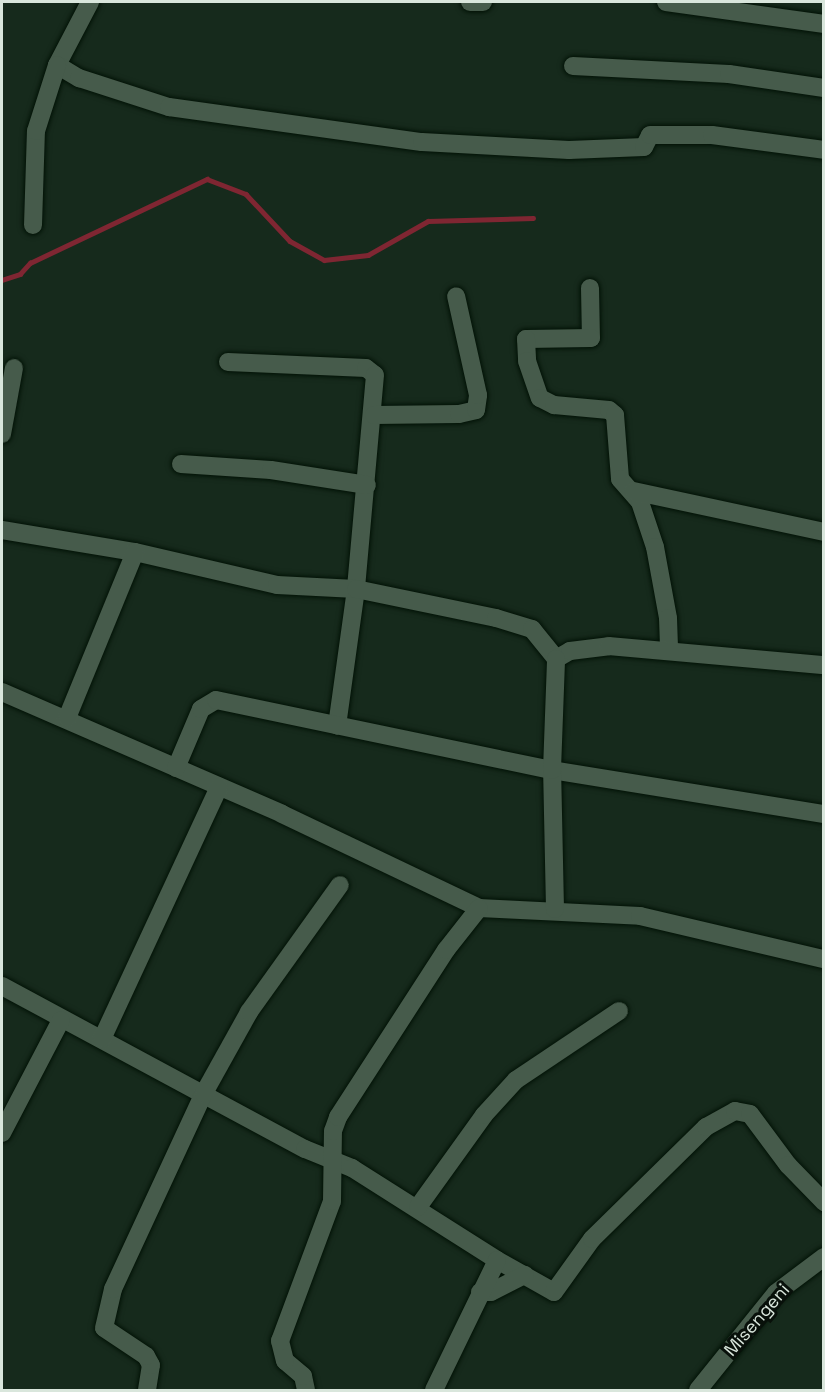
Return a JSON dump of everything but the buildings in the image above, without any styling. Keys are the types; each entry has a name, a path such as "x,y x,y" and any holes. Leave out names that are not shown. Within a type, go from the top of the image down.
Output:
{"street":[{"path":"33,225 36,131 57,65 90,2"},
{"path":"470,2 483,2"},
{"path":"666,2 824,24"},
{"path":"57,65 79,78 169,107 422,142 568,150 644,147 650,135 712,135 824,150"},
{"path":"573,66 729,74 824,88"},
{"path":"590,288 591,338 526,339 527,361 540,398 554,405 614,412 618,421 620,479 633,490 824,532"},
{"path":"374,415 459,414 476,410 478,395 456,296"},
{"path":"228,362 366,368 375,375 374,415 356,589 337,726"},
{"path":"2,434 14,368"},
{"path":"181,464 271,470 367,485"},
{"path":"633,490 655,547 668,618 669,651"},
{"path":"2,530 135,552 277,585 356,589 521,624 543,640 556,659 552,770 555,909"},
{"path":"67,718 135,552"},
{"path":"556,659 586,648 669,651 824,665"},
{"path":"2,692 67,718 479,908 555,909 640,916 824,959"},
{"path":"176,768 201,709 216,700 552,770 824,814"},
{"path":"102,1039 219,787"},
{"path":"147,1390 151,1365 146,1356 104,1328 105,1313 204,1094 249,1012 340,885"},
{"path":"306,1390 303,1376 285,1361 280,1341 332,1201 336,1175 332,1160 333,1131 345,1104 446,950 479,908"},
{"path":"2,986 62,1020 418,1207 497,1260 554,1292 592,1239 706,1127 735,1111 750,1114 788,1165 824,1202"},
{"path":"418,1207 484,1115 516,1080 619,1011"},
{"path":"2,1133 62,1020"},
{"name":"Misengeni","path":"698,1390 776,1293 824,1257"},
{"path":"434,1390 497,1260"},
{"path":"480,1292 491,1292 525,1275"}],"waterway":[{"path":"2,280 20,274 30,263 207,179 246,194 290,241 324,260 368,255 428,221 533,218"}]}
